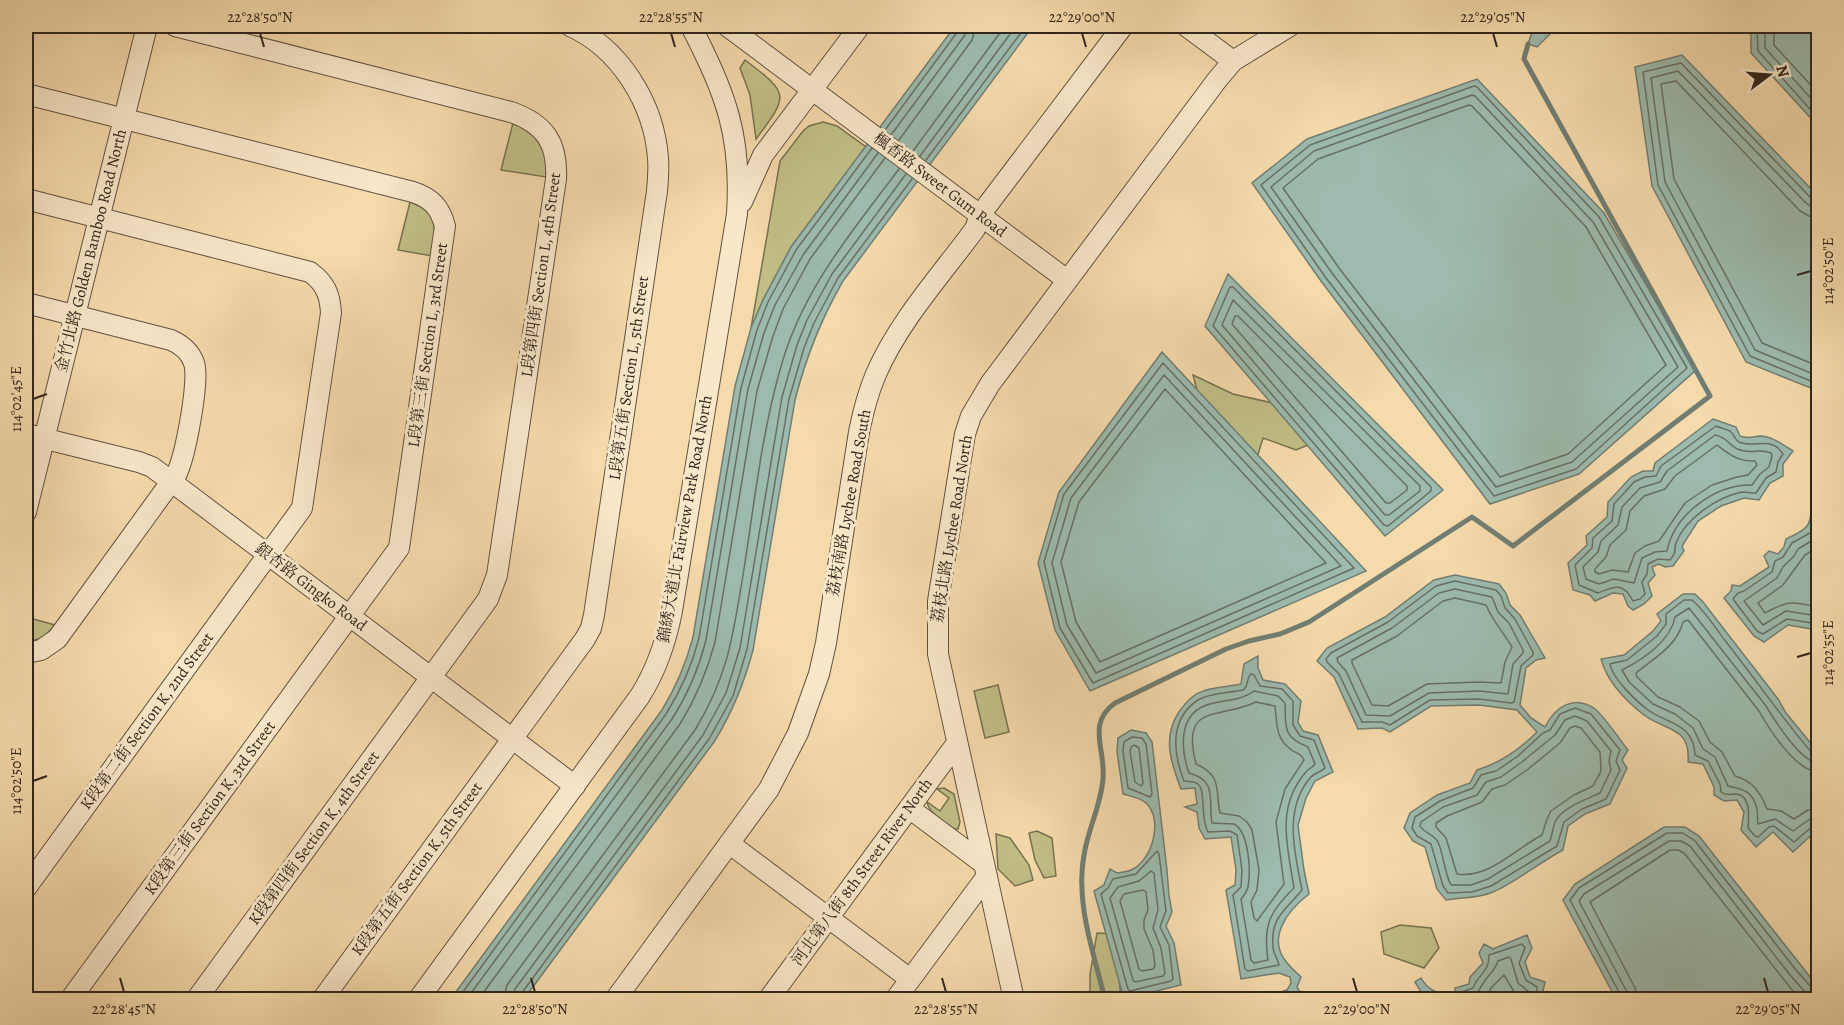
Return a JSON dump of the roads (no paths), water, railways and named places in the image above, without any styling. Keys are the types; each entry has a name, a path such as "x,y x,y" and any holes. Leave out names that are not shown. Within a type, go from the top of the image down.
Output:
{"street":[{"name":"金竹北路 Golden Bamboo Road North","path":"26,512 35,437 75,316 147,26"},
{"name":"L段第四街 Section L, 4th Street","path":"175,26 511,112 528,118 542,129 552,144 557,161 556,179 497,575 488,599 431,677"},
{"name":"L段第五街 Section L, 5th Street","path":"512,738 585,639 592,621 657,191 658,159 655,138 642,97 625,70 603,47 570,26"},
{"path":"691,26 715,74 731,119 738,166 736,214"},
{"name":"楓香路 Sweet Gum Road","path":"727,26 1067,280"},
{"path":"736,214 763,155 860,26"},
{"name":"荔枝南路 Lychee Road South","path":"615,999 752,815 785,762 810,704 826,643 865,404 894,339 975,229 980,215 1123,26"},
{"path":"1186,26 1233,61"},
{"name":"荔枝北路 Lychee Road North","path":"1014,999 938,654 936,618 961,452 972,416 980,400 1067,280 1233,61 1290,26"},
{"name":"L段第三街 Section L, 3rd Street","path":"26,94 413,192 435,203 442,214 445,238 399,548 349,616"},
{"name":"K段第二街 Section K, 2nd Street","path":"26,199 298,268 314,275 327,289 331,313 302,508 26,888"},
{"name":"錦綉大道北 Fairview Park Road North","path":"418,999 640,696 664,648 674,600 736,214"},
{"path":"26,303 171,340 190,354 196,370 186,447 180,467 171,482 57,639 41,650 26,653"},
{"name":"銀杏路 Gingko Road","path":"35,437 152,467 575,786"},
{"name":"K段第三街 Section K, 3rd Street","path":"70,999 349,616"},
{"name":"K段第四街 Section K, 4th Street","path":"196,999 431,677"},
{"name":"K段第五街 Section K, 5th Street","path":"322,999 512,738"},
{"name":"河北第八街 8th Street River North","path":"768,999 957,743"},
{"path":"895,999 985,870 909,808"},
{"path":"730,844 910,979"}],"water":[{"path":"955,26 1033,26 843,281 821,324 809,353 795,400 753,650 732,709 714,742 524,999 450,1000 662,710 672,693 693,637 735,386 751,328 791,247"},
{"path":"1541,26 1558,26 1537,47 1528,44 1532,32"},
{"path":"1751,26 1818,26 1818,126 1751,53"},
{"path":"1682,55 1818,196 1818,391 1746,362 1652,186 1635,67"},
{"path":"1477,79 1604,213 1696,370 1579,474 1490,504 1321,281 1252,183 1307,139"},
{"path":"1228,274 1443,490 1385,536 1205,326"},
{"path":"1162,352 1366,571 1090,691 1055,630 1038,563 1059,492"},
{"path":"1713,419 1736,427 1740,436 1769,438 1793,451 1783,464 1783,476 1770,483 1759,500 1744,498 1721,506 1698,521 1682,546 1684,551 1673,566 1665,567 1659,564 1652,567 1655,575 1648,583 1652,596 1633,610 1628,606 1623,594 1613,593 1595,601 1590,595 1573,590 1568,563 1587,545 1586,536 1607,517 1608,502 1631,477 1643,471 1653,471 1655,463"},
{"path":"1818,501 1818,630 1788,625 1764,642 1754,636 1724,598 1731,591 1732,585 1740,586 1769,567 1764,556 1769,551 1778,554 1784,547 1786,539 1806,527 1810,519 1811,505"},
{"path":"1455,575 1499,584 1545,658 1536,660 1526,668 1520,705 1531,718 1545,727 1554,714 1566,705 1580,703 1587,705 1603,717 1628,750 1622,760 1627,768 1610,804 1585,814 1568,826 1563,850 1493,892 1475,897 1446,900 1437,889 1425,847 1413,841 1404,828 1410,813 1437,795 1470,783 1477,770 1509,755 1537,732 1517,710 1479,705 1431,706 1390,732 1382,728 1358,729 1334,677 1317,661 1327,648 1385,617 1434,580"},
{"path":"1683,594 1695,594 1703,602 1818,752 1818,829 1793,852 1773,832 1756,847 1741,830 1744,812 1737,800 1724,801 1714,795 1714,787 1703,764 1688,762 1688,750 1681,736 1637,709 1618,690 1604,667 1601,659 1624,655 1653,631 1661,621 1657,614"},
{"path":"1258,656 1258,668 1263,680 1285,684 1301,701 1298,722 1303,731 1318,735 1333,772 1315,781 1306,798 1298,825 1309,894 1287,917 1279,935 1281,954 1301,977 1297,987 1304,999 1257,999 1287,990 1291,983 1290,977 1279,973 1241,979 1226,890 1235,885 1236,870 1231,837 1205,839 1199,828 1197,812 1185,807 1197,804 1195,788 1181,789 1171,760 1171,731 1174,721 1186,703 1205,690 1241,684 1244,664"},
{"path":"1131,730 1146,733 1152,742 1172,912 1166,926 1174,943 1181,985 1124,999 1094,891 1104,885 1110,869 1117,873 1129,871 1138,865 1145,858 1153,840 1155,829 1151,810 1141,800 1123,794 1117,751 1118,738"},
{"path":"1664,827 1685,827 1699,836 1818,987 1818,999 1616,999 1563,900 1575,884"},
{"path":"1527,935 1532,948 1525,962 1530,977 1545,982 1541,999 1420,999 1423,995 1415,982 1421,978 1435,991 1455,995 1455,988 1469,984 1470,977 1483,963 1479,953 1484,944 1493,949"}],"waterway":[{"path":"1105,1000 1087,928 1082,873 1086,845 1102,789 1103,768 1099,728 1106,711 1115,703 1226,649 1280,634 1309,622 1472,517 1513,546 1710,396 1524,59 1528,44"}]}
